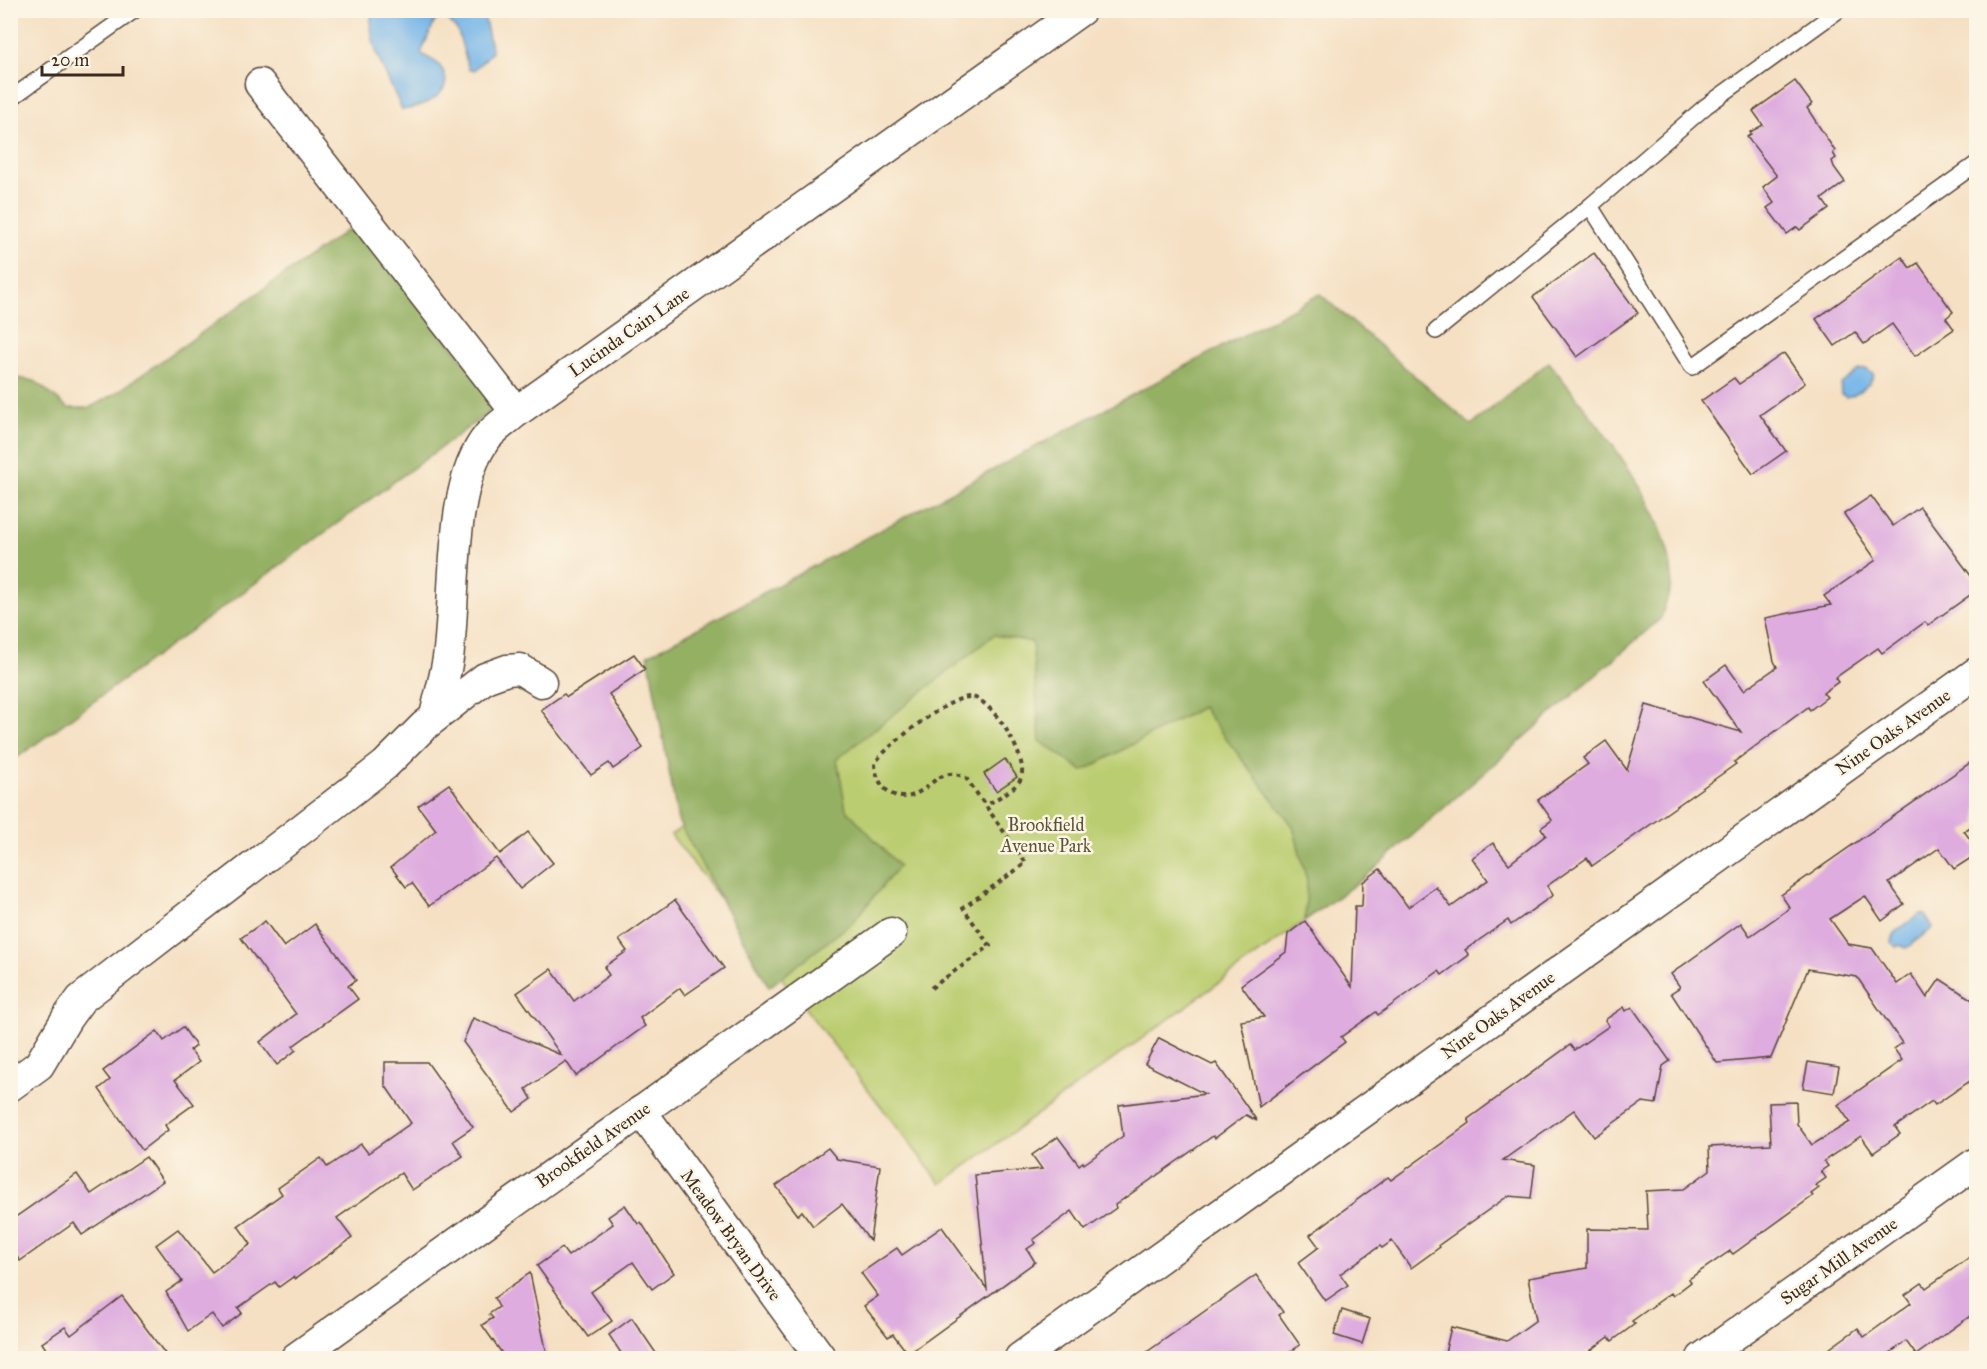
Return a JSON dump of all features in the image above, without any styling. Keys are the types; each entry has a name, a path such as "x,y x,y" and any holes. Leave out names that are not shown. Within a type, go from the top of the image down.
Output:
{"street":[{"name":"Lucinda Cain Lane","path":"435,716 448,659 457,536 465,487 473,462 488,436 516,412 1081,10"},
{"path":"260,84 516,412"},
{"path":"10,1086 39,1065 66,1018 81,999 385,765 435,716 485,678 507,670 520,669 541,682"},
{"name":"Nine Oaks Avenue","path":"1020,1359 1977,673"},
{"name":"Brookfield Avenue","path":"296,1359 891,933"},
{"name":"Meadow Bryan Drive","path":"641,1111 821,1359"},
{"name":"Sugar Mill Avenue","path":"1702,1359 1977,1163"}],"lane":[{"path":"10,99 135,10"},
{"path":"1436,331 1590,206 1706,106 1839,10"},
{"path":"1590,206 1692,367 1977,164"}],"path":[{"path":"930,988 990,946 963,908 1026,863 966,778 952,774 941,776 917,794 899,797 880,786 875,762 885,749 952,702 966,696 979,699 989,707 1017,746 1023,766 1017,784 986,806"}],"green space":[{"path":"356,224 499,405 11,762 11,377 35,381 68,408 89,408 113,395"},
{"path":"1320,294 1471,425 1549,362 1626,464 1657,521 1667,550 1672,578 1661,618 1365,877 1305,920 1307,881 1293,826 1202,707 1083,771 1040,741 1032,642 994,635 837,759 846,809 899,866 853,922 769,987 678,821 648,655"},
{"name":"Brookfield Avenue Park","path":"1095,527 1365,877 941,1184 671,835"}],"water":[{"path":"372,11 483,11 492,52 474,70 469,70 458,31 442,13 434,23 421,53 437,63 444,73 446,81 443,89 430,101 402,110 375,48 372,36"},
{"path":"1866,369 1874,375 1866,386 1850,396 1846,397 1841,394 1841,384 1859,370"},
{"path":"1920,914 1925,915 1933,928 1906,948 1900,945 1896,947 1892,942 1894,933"}],"building":[{"path":"1795,81 1812,104 1807,108 1835,151 1833,153 1836,158 1832,161 1845,182 1822,199 1829,209 1800,230 1797,227 1787,234 1767,208 1774,203 1763,187 1777,176 1747,137 1751,134 1750,132 1763,125 1753,111"},
{"path":"1594,253 1638,313 1577,357 1533,297"},
{"path":"1902,257 1910,268 1918,263 1953,312 1946,318 1954,329 1915,356 1892,324 1864,344 1855,332 1835,346 1816,319"},
{"path":"1784,353 1805,383 1760,415 1786,451 1753,474 1701,401 1734,378 1739,384"},
{"path":"1871,496 1893,526 1920,507 1977,584 1977,590 1928,625 1925,622 1882,653 1878,648 1835,678 1838,682 1823,693 1827,697 1810,710 1808,707 1734,762 1736,764 1592,866 1587,858 1547,886 1553,895 1511,925 1508,920 1465,950 1469,955 1442,975 1439,971 1378,1015 1376,1012 1341,1037 1345,1042 1259,1107 1241,1021 1264,1017 1241,985 1286,952 1288,934 1305,921 1352,987 1355,906 1362,906 1363,882 1380,869 1408,907 1436,887 1451,907 1488,880 1472,858 1493,843 1509,864 1546,835 1541,828 1552,820 1538,800 1588,764 1583,758 1606,741 1627,770 1646,705 1741,732 1704,681 1726,665 1744,690 1777,667 1765,618 1831,605 1824,596 1876,560 1844,514"},
{"path":"634,654 645,669 609,694 643,748 613,769 609,763 591,775 541,710 564,694 567,697"},
{"path":"1977,758 1977,823 1964,831 1977,849 1977,854 1954,869 1939,848 1889,883 1904,904 1882,921 1865,896 1830,919 1848,944 1872,948 1897,984 1911,974 1927,998 1940,979 1977,1003 1977,1076 1935,1105 1932,1101 1895,1127 1900,1134 1873,1153 1861,1136 1824,1161 1828,1166 1821,1171 1826,1178 1816,1185 1819,1188 1811,1194 1813,1196 1733,1254 1730,1251 1689,1279 1691,1282 1673,1296 1671,1293 1632,1321 1635,1324 1612,1341 1609,1337 1579,1359 1469,1359 1445,1353 1451,1327 1507,1341 1536,1320 1528,1278 1587,1268 1587,1229 1648,1230 1646,1191 1684,1189 1710,1170 1709,1147 1771,1144 1769,1103 1796,1102 1797,1124 1812,1145 1850,1122 1838,1105 1902,1060 1894,1049 1902,1043 1857,977 1808,969 1771,1058 1717,1063 1671,993 1680,987 1671,974 1741,923 1750,936 1790,908 1781,895"},
{"path":"1005,759 1017,777 996,791 984,774"},
{"path":"449,784 500,854 528,832 553,863 520,889 496,858 429,906 412,883 406,887 391,867 436,830 418,806"},
{"path":"675,900 724,968 685,995 680,988 640,1018 645,1026 576,1076 566,1061 526,1089 532,1099 514,1112 463,1042 473,1018 561,1055 517,993 551,969 574,1001 609,975 604,967 627,951 619,940"},
{"path":"265,921 284,947 315,924 356,980 348,986 358,999 293,1046 296,1050 277,1065 260,1042 296,1014 241,938"},
{"path":"1624,1007 1626,1011 1632,1007 1670,1061 1663,1066 1656,1104 1643,1102 1594,1137 1574,1110 1503,1160 1535,1165 1531,1198 1508,1196 1411,1268 1392,1241 1382,1248 1380,1246 1340,1274 1348,1285 1325,1301 1298,1263 1319,1247 1310,1235 1388,1177 1391,1180 1470,1123 1468,1119 1570,1045 1574,1050 1609,1026 1605,1020"},
{"path":"183,1027 196,1046 190,1050 199,1062 175,1080 194,1104 165,1125 168,1130 142,1150 99,1089 110,1080 103,1071 157,1031 164,1041"},
{"path":"1159,1038 1212,1065 1216,1063 1257,1121 1246,1115 1115,1205 1116,1208 1085,1230 1072,1211 1033,1240 1036,1243 1027,1249 1035,1262 908,1354 893,1334 888,1337 864,1306 878,1296 861,1273 897,1248 902,1255 942,1227 987,1289 975,1175 1042,1169 1032,1155 1058,1137 1079,1165 1083,1162 1084,1164 1123,1136 1119,1105 1205,1094 1145,1064"},
{"path":"385,1062 427,1062 473,1127 453,1141 463,1156 412,1190 401,1173 337,1218 352,1238 295,1279 293,1277 279,1287 275,1282 238,1308 242,1313 222,1328 212,1314 188,1331 166,1292 182,1281 156,1245 178,1229 212,1272 251,1244 238,1226 282,1194 278,1188 321,1158 327,1167 361,1144 368,1153 411,1123 385,1085"},
{"path":"1808,1062 1839,1067 1834,1093 1803,1088"},
{"path":"828,1148 837,1159 880,1166 870,1241 842,1204 813,1226 802,1211 798,1215 776,1186"},
{"path":"146,1157 163,1181 82,1235 74,1223 20,1261 10,1247 10,1221 77,1174 91,1194"},
{"path":"625,1205 638,1224 641,1222 674,1273 652,1289 633,1262 591,1292 612,1321 588,1337 537,1266 562,1248 568,1256 613,1224 608,1217"},
{"path":"1977,1252 1977,1311 1916,1355 1906,1341 1882,1359 1815,1359 1858,1328 1864,1337 1911,1303 1905,1295 1922,1283 1926,1288"},
{"path":"530,1273 548,1359 506,1359 482,1325 493,1318 489,1314 499,1307 494,1298"},
{"path":"1256,1275 1283,1312 1279,1315 1300,1345 1280,1359 1137,1359"},
{"path":"122,1296 169,1359 39,1359 48,1352 42,1343 65,1327 71,1335"},
{"path":"1342,1310 1370,1319 1362,1344 1334,1335"},
{"path":"632,1318 660,1359 625,1359 609,1335"}]}
